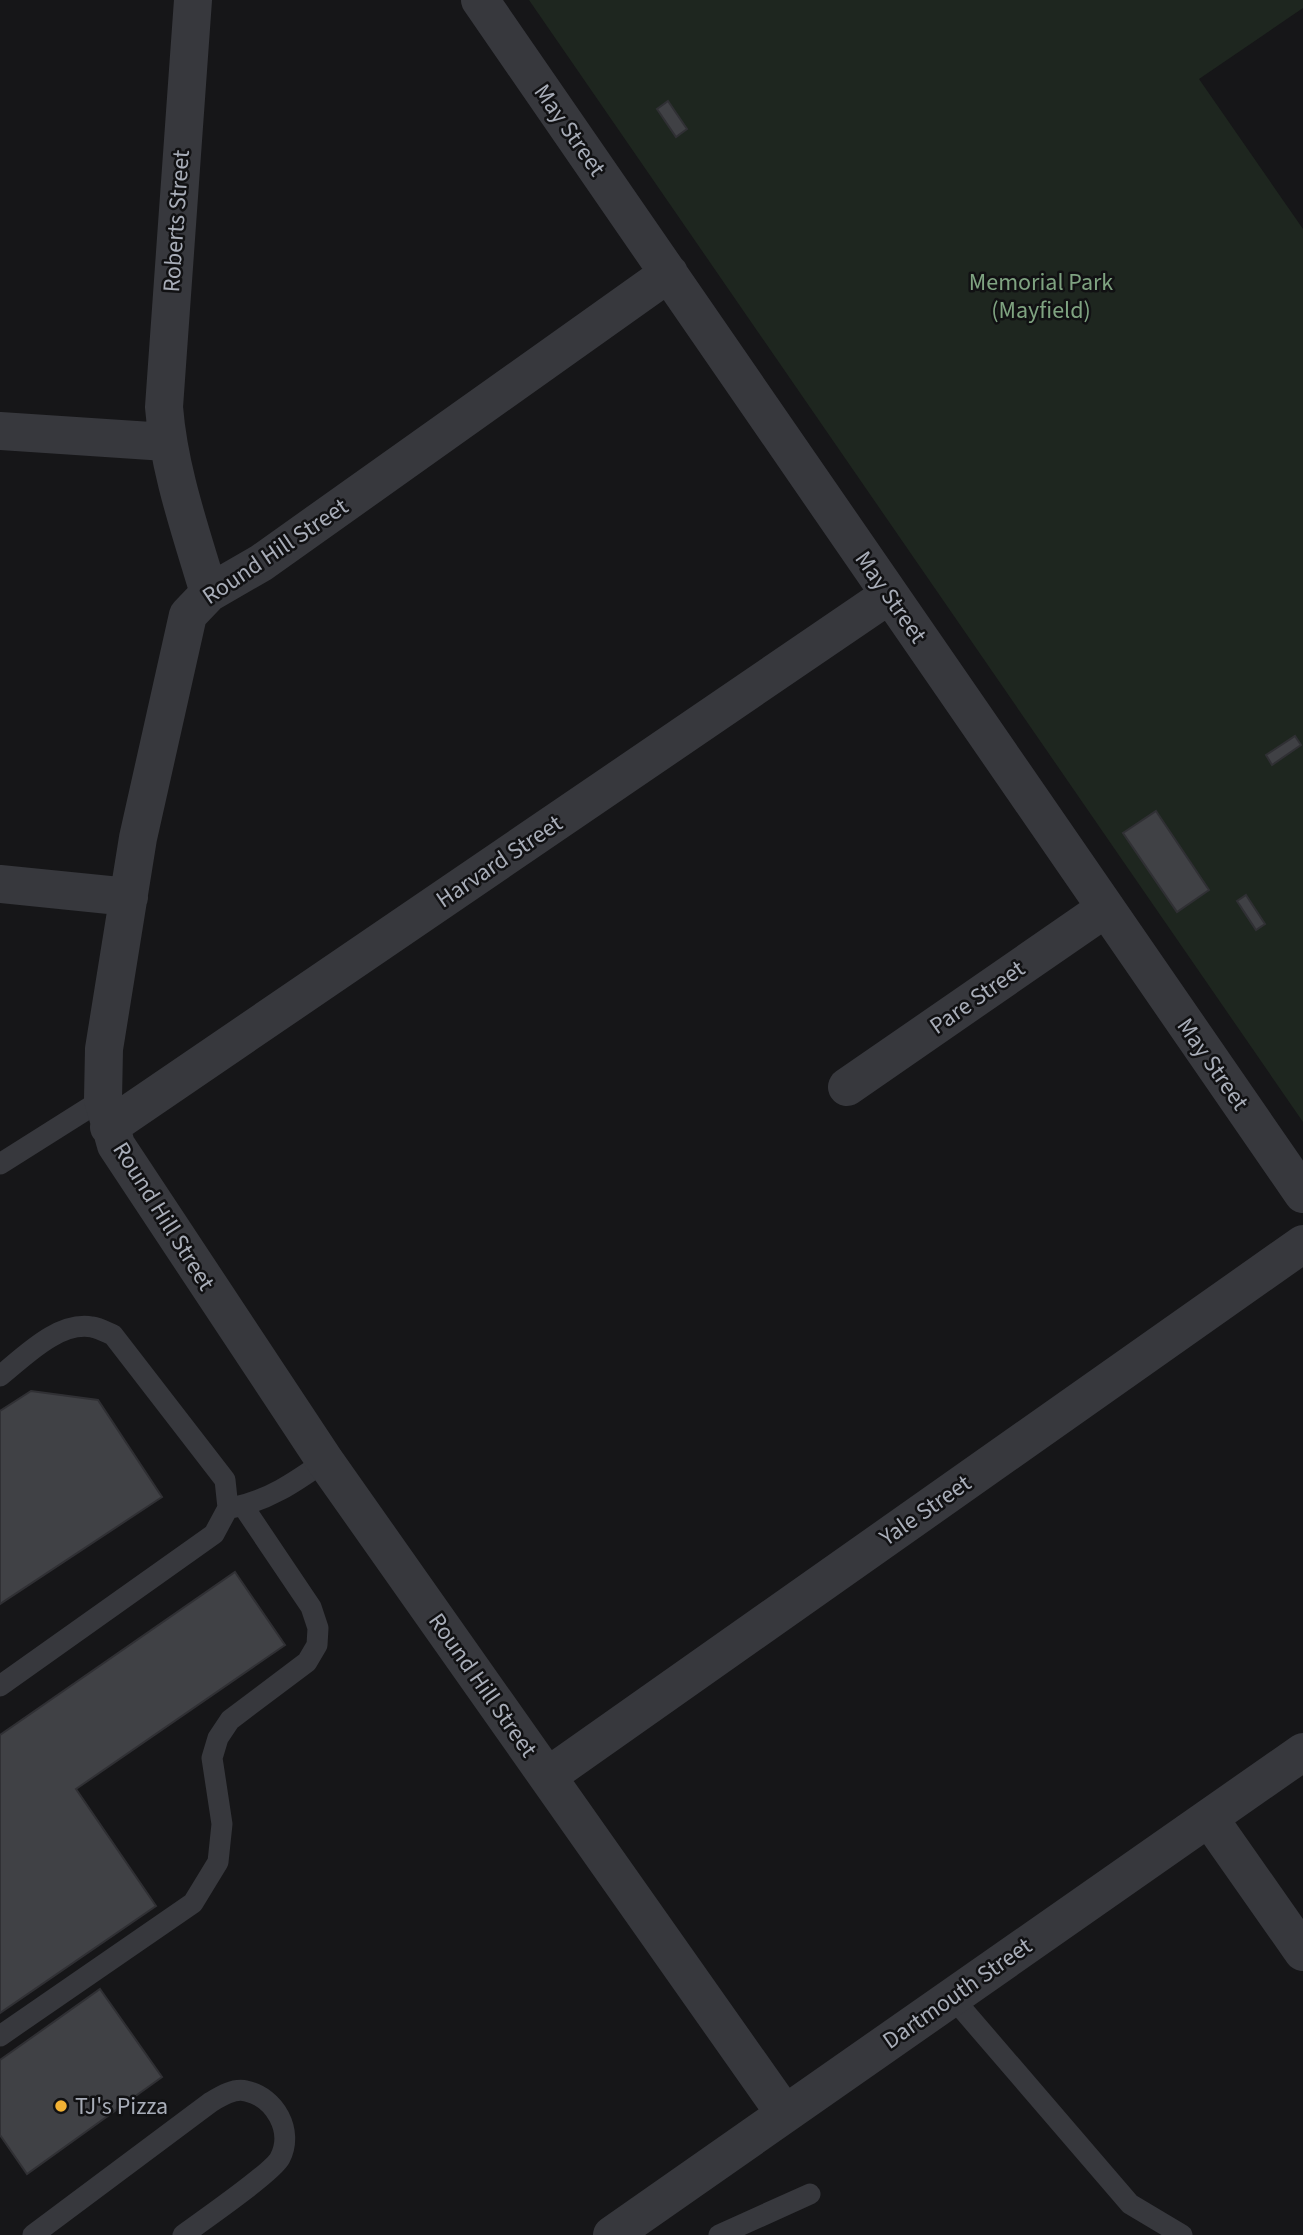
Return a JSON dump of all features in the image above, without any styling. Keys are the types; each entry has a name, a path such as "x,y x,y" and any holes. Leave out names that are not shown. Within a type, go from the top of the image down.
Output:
{"street":[{"name":"Roberts Street","path":"194,0 166,347 166,442 209,593"},
{"name":"May Street","path":"480,0 1303,1194"},
{"name":"Round Hill Street","path":"669,273 261,563 209,593 188,615 138,838 104,1049 106,1113 139,1183 325,1461 785,2114"},
{"path":"0,431 166,442"},
{"name":"Harvard Street","path":"106,1113 889,595"},
{"path":"0,884 129,897"},
{"name":"Pare Street","path":"847,1087 1106,908"},
{"name":"Yale Street","path":"548,1776 1303,1244"},
{"name":"Dartmouth Street","path":"631,2230 785,2114 1303,1752"},
{"path":"1209,1818 1303,1952"}],"lane":[{"path":"0,1164 106,1113"},
{"path":"0,1376 44,1341 68,1330 90,1326 113,1335 225,1480 236,1507 311,1607 318,1628 317,1645 307,1662 230,1720 218,1738 212,1758 222,1824 218,1862 193,1903 0,2036"},
{"path":"1,1685 214,1534 236,1507 273,1494 325,1461"},
{"path":"952,1997 1130,2204 1182,2235"},
{"path":"33,2235 211,2102 229,2092 245,2090 265,2099 280,2117 287,2138 279,2160 183,2235"},
{"path":"719,2235 810,2194"}],"green space":[{"name":"Memorial Park (Mayfield)","path":"529,0 1303,0 1303,8 1199,79 1303,229 1303,1122"}],"building":[{"path":"668,101 687,129 676,137 657,109"},
{"path":"1295,736 1301,745 1272,765 1266,755"},
{"path":"1156,811 1209,890 1177,912 1123,833"},
{"path":"1246,895 1265,924 1256,930 1237,901"},
{"path":"31,1391 98,1400 162,1497 0,1604 0,1411"},
{"path":"235,1572 285,1645 76,1789 156,1906 0,2013 0,1735"},
{"name":"TJ's Pizza","path":"100,1989 162,2077 27,2174 0,2135 0,2060"}],"place":[{"name":"TJ's Pizza","path":"61,2106"}]}
